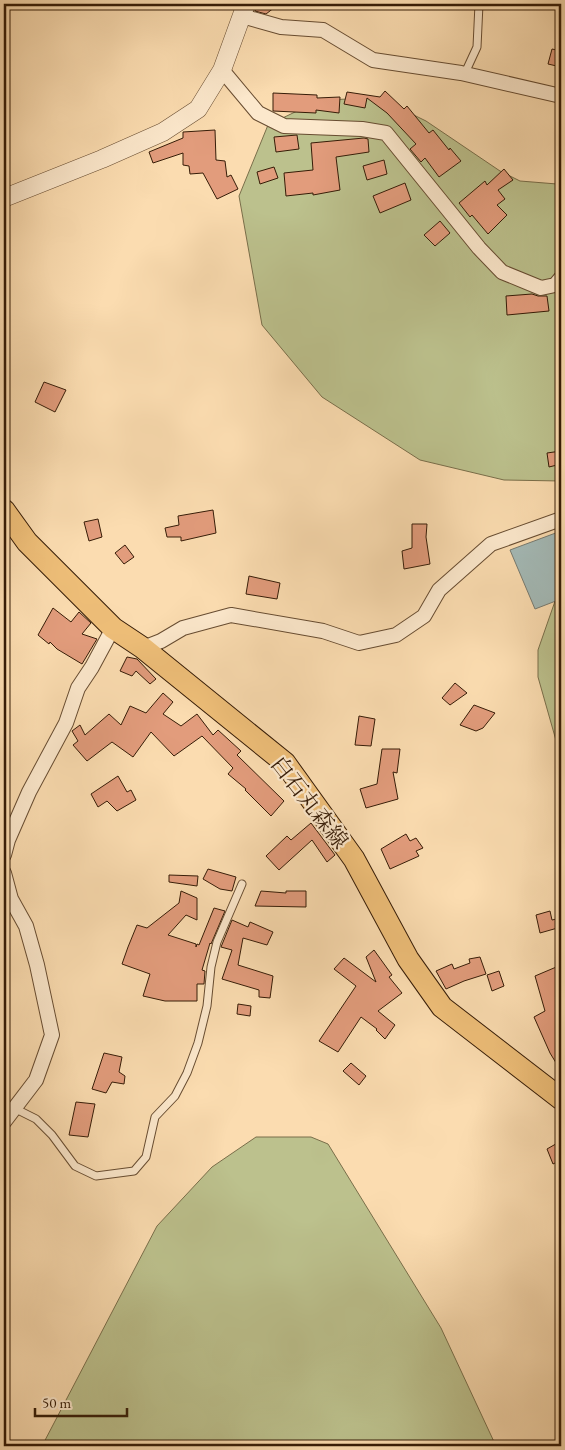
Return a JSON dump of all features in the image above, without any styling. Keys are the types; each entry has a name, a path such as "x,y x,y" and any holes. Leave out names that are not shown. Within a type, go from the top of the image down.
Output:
{"main road":[{"name":"白石丸森線","path":"4,510 26,542 113,628 142,648 285,762 354,859 408,959 442,1007 561,1099"}],"street":[{"path":"4,198 102,159 163,132 198,109 222,70 244,10 281,27 323,30 372,60 465,73 561,96"},
{"path":"222,70 258,113 284,126 386,133 479,248 502,272 541,288 555,285 561,278"},
{"path":"142,648 161,641 183,628 231,614 323,631 359,643 396,635 424,616 439,590 491,544 561,519"},
{"path":"4,855 8,840 29,792 66,723 78,688 92,667 113,628"},
{"path":"4,873 11,899 26,926 37,965 52,1035 36,1080 4,1122"}],"lane":[{"path":"465,73 477,47 478,4"},
{"path":"14,1108 36,1119 52,1135 75,1166 96,1176 134,1171 146,1157 155,1117 175,1096 198,1044 207,1006 211,967 217,942 242,884"}],"green space":[{"path":"379,98 426,121 500,171 520,181 557,184 561,181 561,481 504,480 420,460 322,397 262,325 239,196 268,125 320,100"},
{"path":"561,584 561,758 538,677 538,650"},
{"path":"256,1137 311,1137 328,1144 441,1328 496,1446 42,1446 157,1226 212,1167"}],"water":[{"path":"561,531 561,599 535,609 510,550"}],"building":[{"path":"256,4 279,4 266,14 255,11"},
{"path":"552,49 561,51 561,67 548,64"},
{"path":"385,91 404,109 407,106 429,133 433,130 449,150 450,148 461,161 439,177 425,158 421,162 410,149 416,144 387,113 367,98 365,108 344,104 347,92 380,97"},
{"path":"273,93 317,95 317,98 340,97 339,113 316,110 316,113 273,111"},
{"path":"215,130 216,160 225,161 227,177 231,175 238,189 217,199 203,173 190,174 189,166 183,165 183,153 153,163 149,152 183,138 183,132"},
{"path":"297,135 299,149 276,152 274,137"},
{"path":"368,139 369,152 336,157 340,190 313,195 313,193 286,196 284,173 313,170 311,143"},
{"path":"384,160 387,174 367,180 363,166"},
{"path":"274,167 278,178 260,184 257,172"},
{"path":"504,169 513,180 498,190 505,199 497,205 507,215 488,234 472,215 470,217 459,203 485,181 487,185"},
{"path":"405,183 411,200 380,213 373,196"},
{"path":"440,221 450,233 435,246 424,235"},
{"path":"532,294 547,296 549,311 507,315 506,296"},
{"path":"44,382 66,390 55,412 35,402"},
{"path":"561,451 561,464 549,467 547,453"},
{"path":"213,510 216,533 181,541 181,537 167,537 165,528 179,525 178,516"},
{"path":"98,519 102,537 89,541 84,522"},
{"path":"412,524 427,524 426,537 430,564 404,569 402,551 412,548"},
{"path":"125,545 134,557 124,564 115,553"},
{"path":"249,576 280,583 277,599 246,594"},
{"path":"53,608 71,622 79,612 91,623 82,634 97,639 82,664 38,635"},
{"path":"127,657 137,659 156,679 150,684 136,671 132,676 120,671"},
{"path":"455,683 467,693 450,705 442,698"},
{"path":"163,693 173,702 163,714 181,726 197,714 213,735 218,730 241,751 237,755 284,801 271,816 246,789 228,774 233,768 202,736 174,756 151,732 133,757 112,742 87,761 73,745 78,741 72,731 80,725 85,735 109,714 121,725 130,706 146,713"},
{"path":"474,705 495,713 483,728 476,731 460,725"},
{"path":"359,716 375,719 371,746 355,745"},
{"path":"382,749 400,749 397,773 393,772 398,799 366,808 360,789 377,784"},
{"path":"118,776 127,792 131,790 136,800 117,811 107,801 98,807 91,794"},
{"path":"311,823 335,855 327,862 312,840 279,870 266,856 287,836 291,840"},
{"path":"406,834 410,841 416,838 423,848 416,851 419,856 390,869 381,849"},
{"path":"208,869 236,877 232,891 220,889 203,879"},
{"path":"169,875 198,876 197,886 169,882"},
{"path":"181,891 197,898 197,920 186,915 168,935 196,944 196,947 197,944 199,945 214,908 225,911 210,943 202,970 205,971 204,984 197,984 197,1001 165,1001 143,996 150,974 122,964 128,947 137,925 147,928 179,903"},
{"path":"261,891 286,893 286,891 306,891 306,907 255,906"},
{"path":"550,911 552,920 561,918 561,927 540,933 536,915"},
{"path":"232,920 248,927 250,922 273,932 267,945 243,938 238,965 273,976 270,998 259,997 259,990 222,979 232,950 221,947"},
{"path":"374,950 392,975 389,977 402,993 378,1011 395,1025 385,1039 377,1029 361,1017 338,1052 319,1041 356,986 334,969 344,958 376,982 366,957"},
{"path":"480,957 486,974 446,989 436,971 452,964 454,969 470,963 469,959"},
{"path":"561,965 561,1071 550,1053 534,1017 545,1011 535,976"},
{"path":"499,971 504,986 492,991 487,975"},
{"path":"238,1004 251,1006 250,1016 237,1014"},
{"path":"104,1053 122,1057 119,1072 125,1076 124,1084 112,1082 106,1093 92,1089"},
{"path":"351,1063 366,1076 359,1085 343,1071"},
{"path":"76,1102 95,1104 88,1137 69,1135"},
{"path":"561,1141 561,1160 553,1164 547,1149"}]}
